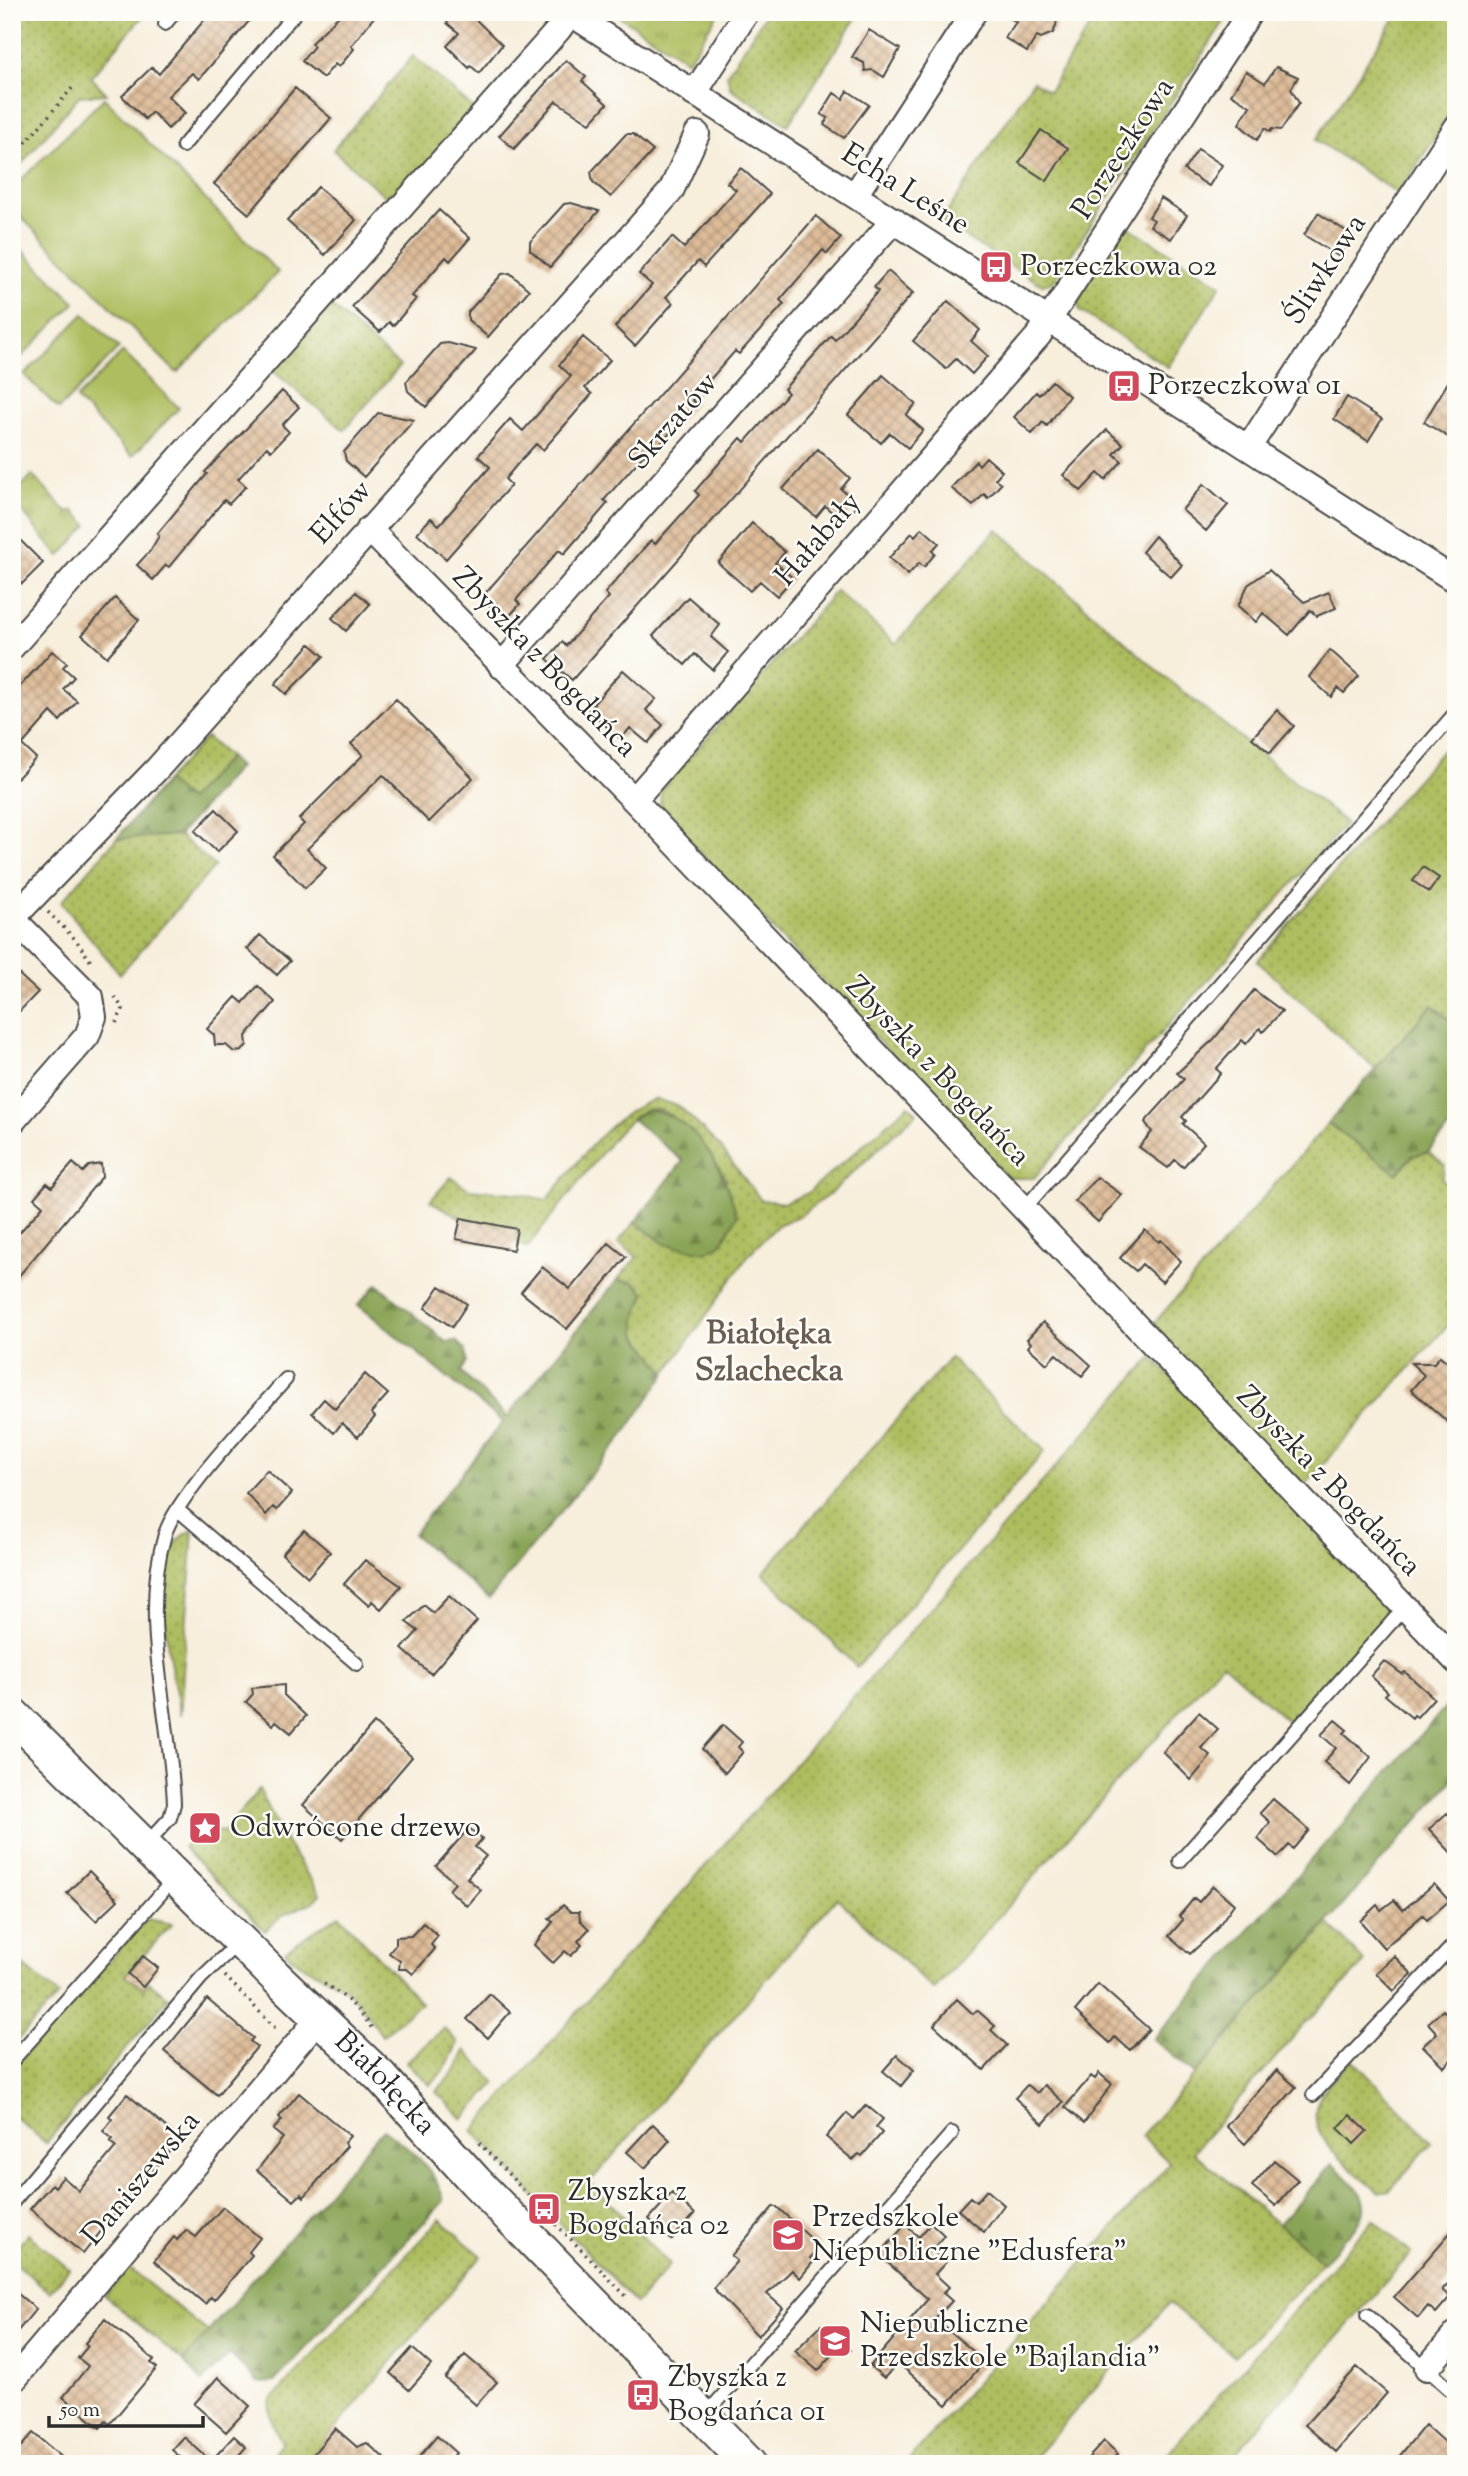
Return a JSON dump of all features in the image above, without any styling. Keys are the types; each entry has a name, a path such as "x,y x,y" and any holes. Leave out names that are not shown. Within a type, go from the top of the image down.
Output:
{"street":[{"path":"694,94 747,12"},
{"path":"855,195 974,12"},
{"name":"Porzeczkowa","path":"1050,320 1250,12"},
{"path":"12,647 559,29 569,13"},
{"name":"Echa Leśne","path":"569,13 1456,581"},
{"name":"Śliwkowa","path":"1247,446 1456,128"},
{"name":"Elfów","path":"13,918 157,769 671,191 697,134"},
{"name":"Skrzatów","path":"502,666 894,219"},
{"name":"Hałabały","path":"634,800 1050,320"},
{"name":"Zbyszka z Bogdańca","path":"369,529 634,800 1456,1661"},
{"path":"12,1122 87,1036 94,1017 90,997 13,918"},
{"name":"Białołęcka","path":"13,1715 320,2017 749,2464"},
{"name":"Daniszewska","path":"12,2382 320,2017"},
{"path":"1426,2368 1456,2334"}],"lane":[{"path":"165,24 175,12"},
{"path":"183,146 296,12"},
{"path":"1024,1209 1456,712"},
{"path":"146,1844 170,1818 174,1804 156,1625 157,1577 165,1532 199,1480 286,1379"},
{"path":"178,1510 357,1664"},
{"path":"1180,1861 1405,1607"},
{"path":"12,2060 177,1876"},
{"path":"12,2203 201,1978 240,1941"},
{"path":"1313,2095 1456,1942"},
{"path":"704,2417 952,2133"},
{"path":"1367,2315 1456,2395"}],"path":[{"path":"12,159 72,87"}],"green space":[{"path":"12,12 138,12 143,16 91,77 107,94 79,96 12,175"},
{"path":"613,12 719,12 688,61"},
{"path":"767,12 860,12 788,125 730,88 727,74"},
{"path":"1099,12 1218,12 1227,17 1053,282 1042,285 941,222 1033,81 1049,91"},
{"path":"1399,12 1456,12 1456,105 1398,194 1316,140"},
{"path":"413,56 475,110 393,203 333,150"},
{"path":"104,98 278,272 177,373 12,208 12,189"},
{"path":"1124,224 1221,285 1168,367 1080,311 1077,298"},
{"path":"23,251 75,303 12,366 12,262"},
{"path":"331,306 400,366 344,430 273,371"},
{"path":"84,314 119,348 59,409 24,375"},
{"path":"123,352 179,408 132,456 76,399"},
{"path":"32,475 68,513 73,510 88,525 60,556 12,500 12,481 21,487"},
{"path":"997,529 1159,672 1346,823 1034,1178 1008,1178 660,810 661,790 836,591 896,644"},
{"path":"1456,735 1456,1025 1432,1005 1375,1069 1257,961"},
{"path":"206,737 229,757 189,801 166,781"},
{"path":"229,757 239,767 179,835 116,839 166,781 189,800"},
{"path":"179,835 215,866 120,974 61,902 116,839"},
{"path":"1432,1005 1456,1025 1456,1120 1428,1152 1412,1156 1397,1174 1328,1123"},
{"path":"654,1099 679,1106 720,1147 761,1200 784,1203 808,1193 909,1105 917,1113 831,1193 801,1215 778,1225 750,1253 666,1373 636,1334 636,1318 645,1293 634,1282 617,1280 637,1257 618,1242 635,1222 665,1244 727,1180 713,1159 681,1123 657,1110 646,1110 636,1116 620,1130 527,1248 515,1241 517,1229 461,1218 430,1201 451,1177 469,1189 514,1193 547,1200 594,1142 622,1117"},
{"path":"646,1110 664,1114 680,1122 694,1134 717,1165 725,1182 737,1216 721,1244 706,1252 665,1244 635,1222 683,1161 632,1119"},
{"path":"1328,1123 1397,1174 1412,1156 1428,1152 1445,1165 1442,1179 1456,1191 1456,1316 1300,1490 1150,1328"},
{"path":"617,1280 634,1282 645,1293 636,1318 636,1334 666,1373 623,1436 489,1599 413,1534 503,1422 358,1305 377,1284 446,1342 456,1341 465,1350 467,1361 461,1372 507,1417"},
{"path":"1152,1357 1386,1600 1386,1614 1291,1724 1222,1663 934,1990 837,1898 590,2182 670,2265 636,2304 473,2131"},
{"path":"950,1358 1045,1451 857,1667 763,1573"},
{"path":"193,1530 180,1715 167,1643 164,1586 168,1562 177,1542"},
{"path":"1456,1695 1456,1776 1195,2074 1153,2039"},
{"path":"259,1789 287,1844 320,1894 313,1902 283,1915 265,1931 183,1847 204,1824 207,1830 224,1832"},
{"path":"339,1915 421,2003 382,2036 345,1989 298,1963 285,1952"},
{"path":"147,1919 172,1924 126,1975 143,1989 149,1982 169,1998 46,2143 12,2115 12,2068"},
{"path":"1328,1923 1365,1962 1304,2025 1193,2152 1323,2262 1235,2357 1169,2303 1029,2464 905,2464 1170,2163 1141,2136"},
{"path":"12,1956 59,1995 12,2046"},
{"path":"444,2028 458,2043 445,2069 430,2085 406,2062"},
{"path":"465,2050 496,2083 463,2119 436,2092 457,2068"},
{"path":"1352,2059 1432,2142 1390,2190 1378,2192 1344,2162 1323,2138 1317,2125 1316,2111 1320,2097"},
{"path":"383,2129 412,2151 428,2169 444,2201 274,2382 258,2383 230,2354 202,2382 183,2361"},
{"path":"1332,2164 1359,2192 1364,2203 1358,2223 1323,2262 1279,2224"},
{"path":"440,2219 481,2256 305,2464 265,2464 282,2443 271,2416 271,2400"},
{"path":"1373,2220 1411,2253 1226,2464 1158,2464"},
{"path":"28,2234 69,2269 50,2292 12,2261 12,2254"},
{"path":"129,2268 208,2332 183,2361 105,2296"}],"building":[{"path":"211,12 257,12 199,79 192,73 168,96 185,113 168,129 152,112 145,119 122,96 152,67 159,74"},
{"path":"343,12 378,12 351,46 354,49 339,67 335,64 323,78 302,61 314,46 311,43"},
{"path":"455,12 468,12 502,45 479,73 471,66 469,68 447,46 459,33 447,23"},
{"path":"1002,12 1049,12 1057,18 1056,26 1053,33 1041,38 1037,36 1027,52 1005,38 1016,22"},
{"path":"869,30 900,49 884,77 873,70 865,71 864,63 852,57"},
{"path":"566,60 586,77 582,81 607,104 590,123 556,101 514,149 499,136"},
{"path":"1276,67 1298,77 1291,89 1299,103 1281,130 1272,129 1270,132 1265,128 1257,140 1239,124 1250,106 1231,94 1246,71 1265,83"},
{"path":"295,88 331,118 249,214 214,184"},
{"path":"848,91 869,105 844,138 824,125 828,118 821,114 834,93 843,99"},
{"path":"1041,130 1068,148 1047,181 1019,163"},
{"path":"626,134 633,134 653,151 611,197 593,182 591,172"},
{"path":"1198,149 1222,165 1209,186 1184,170"},
{"path":"741,168 770,194 704,267 698,261 666,297 673,303 635,346 615,327 652,285 639,274 672,237 684,248 736,190 727,183"},
{"path":"318,187 356,220 325,255 287,221"},
{"path":"1161,198 1187,215 1171,239 1150,226 1154,220 1149,217"},
{"path":"571,203 599,211 550,267 530,250 530,242 564,204"},
{"path":"439,210 470,238 450,261 446,257 412,296 416,299 393,326 389,322 380,332 352,307"},
{"path":"1318,213 1352,235 1338,256 1304,235"},
{"path":"816,216 841,238 827,254 823,250 780,300 784,304 739,354 735,351 692,400 696,403 652,454 647,451 604,500 608,503 564,554 559,550 516,600 520,604 506,620 481,598"},
{"path":"888,271 913,293 572,680 547,659 562,642 566,646 609,597 605,593 651,540 655,544 699,495 695,491 741,438 745,442 788,393 784,389 831,336 835,340 878,291 874,287"},
{"path":"510,273 529,290 488,337 468,320 468,312 502,274"},
{"path":"948,301 980,330 971,341 988,356 972,374 956,359 946,369 913,341"},
{"path":"583,337 610,360 585,388 592,394 543,450 536,444 520,461 505,479 511,485 446,559 417,533 431,518 439,525 490,467 478,456 510,419 523,431 571,376 559,365"},
{"path":"448,343 476,350 426,407 408,391 406,382 440,344"},
{"path":"1456,369 1456,442 1424,422"},
{"path":"883,375 916,404 906,415 923,430 908,448 890,433 881,443 848,415"},
{"path":"1052,381 1069,396 1047,426 1043,422 1032,434 1014,417 1036,392 1039,395"},
{"path":"282,391 299,407 282,425 289,432 271,451 267,447 238,479 246,486 229,504 224,500 169,567 166,565 153,580 137,565 150,551 159,536 157,534 207,474 205,472"},
{"path":"1347,397 1382,419 1368,441 1334,419"},
{"path":"378,413 414,420 364,477 346,461 344,452"},
{"path":"1107,430 1123,444 1114,454 1122,461 1105,480 1098,473 1081,491 1063,475"},
{"path":"818,449 850,478 841,489 858,504 843,522 825,506 816,517 783,489"},
{"path":"986,457 1002,471 995,479 1001,484 988,498 984,494 973,506 951,488 976,461 979,465"},
{"path":"1204,484 1228,505 1206,531 1182,510"},
{"path":"752,523 785,552 775,563 793,578 777,596 760,581 750,591 718,563"},
{"path":"922,528 939,543 932,551 935,554 924,567 919,563 908,575 889,558 912,533 915,536"},
{"path":"12,532 43,563 22,584 12,576"},
{"path":"1155,536 1182,565 1171,577 1142,552"},
{"path":"1269,570 1304,602 1329,592 1336,608 1317,616 1310,610 1289,635 1263,613 1256,622 1238,606 1248,585"},
{"path":"356,592 370,604 346,631 332,618"},
{"path":"688,597 720,625 711,637 728,652 713,670 695,654 685,665 653,636"},
{"path":"115,598 139,620 107,657 82,635"},
{"path":"310,644 324,656 286,694 275,684"},
{"path":"1330,650 1359,676 1344,693 1338,688 1331,697 1309,677"},
{"path":"52,651 67,663 63,667 74,677 63,689 77,701 60,721 51,712 22,745 36,758 12,784 12,695"},
{"path":"623,670 656,699 646,710 663,725 648,743 630,728 621,739 588,710"},
{"path":"396,699 473,778 429,822 383,775 307,849 326,868 305,888 273,855 304,824 299,819 363,755 351,744"},
{"path":"1277,710 1294,726 1270,753 1252,738"},
{"path":"216,809 238,831 217,852 195,831"},
{"path":"1423,867 1439,878 1429,892 1413,881"},
{"path":"260,935 290,961 277,975 247,949"},
{"path":"12,968 38,992 12,1019"},
{"path":"258,986 275,1002 246,1036 247,1045 242,1051 234,1052 226,1045 215,1045 214,1035 207,1029 236,997 243,1003"},
{"path":"1254,990 1282,1011 1263,1032 1260,1028 1246,1044 1242,1040 1216,1069 1221,1073 1182,1117 1186,1121 1183,1124 1204,1143 1183,1167 1175,1160 1168,1168 1139,1147 1152,1132 1145,1122 1184,1079 1177,1073 1214,1039"},
{"path":"73,1163 83,1172 89,1166 101,1164 102,1177 12,1284 12,1241 43,1206 34,1198 47,1183 52,1187"},
{"path":"1097,1177 1122,1195 1098,1222 1075,1201"},
{"path":"461,1218 517,1229 513,1250 456,1239"},
{"path":"1145,1230 1159,1242 1161,1240 1181,1261 1162,1282 1142,1264 1136,1271 1120,1258"},
{"path":"609,1243 626,1257 567,1329 521,1292 542,1267 570,1289"},
{"path":"440,1286 467,1304 452,1327 425,1308"},
{"path":"1043,1322 1091,1365 1082,1376 1056,1354 1047,1364 1028,1347 1031,1343 1027,1339"},
{"path":"1440,1356 1456,1369 1456,1429 1411,1390 1424,1375 1411,1363 1434,1363"},
{"path":"365,1374 388,1394 371,1413 375,1417 358,1437 342,1423 334,1433 312,1413 324,1399 335,1409"},
{"path":"267,1470 292,1493 277,1510 273,1507 266,1515 246,1493"},
{"path":"304,1530 330,1552 308,1577 282,1554"},
{"path":"365,1560 401,1586 381,1609 372,1601 369,1606 344,1584"},
{"path":"449,1596 477,1621 431,1674 402,1649 418,1631 406,1622 424,1605 433,1613"},
{"path":"1384,1661 1402,1674 1405,1672 1434,1698 1417,1717 1414,1715 1412,1718 1385,1695 1388,1692 1371,1676"},
{"path":"284,1685 284,1695 306,1716 291,1733 276,1721 273,1725 246,1702 253,1694 252,1688"},
{"path":"1199,1712 1218,1729 1201,1748 1211,1756 1191,1780 1163,1752"},
{"path":"1335,1720 1347,1730 1344,1733 1371,1757 1350,1785 1324,1762 1336,1748 1321,1735"},
{"path":"374,1723 412,1757 342,1839 303,1805"},
{"path":"723,1725 742,1742 738,1747 743,1752 725,1773 702,1749"},
{"path":"1273,1799 1309,1830 1293,1849 1289,1845 1278,1857 1258,1839 1270,1822 1260,1813"},
{"path":"1447,1813 1456,1822 1456,1858 1429,1829"},
{"path":"469,1828 482,1839 475,1847 486,1856 467,1878 481,1890 467,1906 449,1890 455,1883 436,1866"},
{"path":"89,1871 118,1900 96,1921 67,1893"},
{"path":"1434,1884 1449,1901 1427,1920 1423,1915 1384,1948 1360,1921 1377,1905 1381,1910 1394,1900 1403,1910"},
{"path":"1213,1886 1234,1904 1214,1932 1190,1954 1169,1936 1183,1920 1179,1916 1194,1898 1199,1902"},
{"path":"563,1905 571,1912 579,1912 580,1920 589,1929 578,1941 582,1945 571,1956 565,1951 553,1963 534,1945 553,1922 549,1919"},
{"path":"423,1923 438,1936 431,1945 435,1949 413,1974 407,1969 399,1969 400,1961 389,1953 396,1944 396,1937 411,1936"},
{"path":"143,1956 158,1968 143,1987 128,1974"},
{"path":"1394,1956 1412,1974 1394,1991 1376,1973"},
{"path":"1098,1984 1149,2029 1130,2050 1115,2037 1110,2043 1075,2011"},
{"path":"490,1994 510,2012 488,2038 467,2019"},
{"path":"207,1999 253,2038 250,2041 257,2047 217,2095 164,2051"},
{"path":"957,1999 973,2014 977,2010 995,2026 991,2030 1007,2045 984,2070 934,2025"},
{"path":"1443,2010 1456,2023 1456,2055 1444,2067 1423,2046 1437,2033 1428,2023"},
{"path":"897,2055 914,2070 901,2086 883,2071"},
{"path":"1277,2070 1296,2087 1245,2144 1226,2126"},
{"path":"1099,2073 1112,2084 1084,2123 1065,2107 1091,2076 1095,2079"},
{"path":"1027,2085 1037,2093 1044,2085 1063,2102 1043,2124 1015,2098"},
{"path":"299,2093 350,2136 344,2143 347,2146 304,2197 301,2194 294,2201 257,2170 283,2138 273,2130 282,2120 279,2117"},
{"path":"127,2094 180,2139 148,2177 145,2175 83,2254 30,2209 52,2184 55,2187 63,2177 79,2191 116,2147 110,2142 113,2139 103,2131 112,2119 109,2116"},
{"path":"866,2105 883,2119 876,2127 882,2133 862,2156 859,2154 853,2160 826,2137 847,2113 854,2119"},
{"path":"1350,2115 1367,2131 1354,2144 1338,2128"},
{"path":"653,2124 670,2140 645,2168 627,2152"},
{"path":"1274,2160 1298,2180 1276,2206 1252,2186"},
{"path":"987,2190 1004,2205 984,2232 958,2210 970,2197 976,2202"},
{"path":"672,2193 695,2214 671,2240 649,2219"},
{"path":"223,2207 260,2238 249,2252 252,2255 214,2300 211,2297 205,2304 154,2261 174,2237 177,2240 186,2230 196,2237"},
{"path":"773,2207 777,2207 820,2247 810,2258 814,2261 800,2278 792,2270 767,2294 783,2308 758,2336 713,2288 737,2261 731,2256"},
{"path":"931,2223 944,2235 932,2250 946,2262 935,2274 949,2287 943,2293 952,2301 935,2319 985,2361 947,2405 898,2363 884,2378 870,2366 928,2299 879,2255 905,2225 919,2237"},
{"path":"1456,2226 1456,2275 1442,2290 1450,2297 1436,2313 1428,2306 1418,2318 1394,2297"},
{"path":"12,2289 36,2309 12,2338"},
{"path":"105,2319 154,2360 151,2363 157,2368 110,2424 106,2421 100,2428 63,2397 88,2366 78,2358 88,2346 85,2343"},
{"path":"821,2325 850,2350 835,2352 818,2371 795,2351"},
{"path":"412,2348 431,2365 409,2390 390,2373"},
{"path":"465,2355 497,2382 476,2405 445,2378"},
{"path":"1357,2367 1387,2393 1336,2452 1305,2425"},
{"path":"218,2377 250,2406 226,2432 194,2404"},
{"path":"1425,2425 1455,2452 1445,2464 1393,2464"},
{"path":"335,2428 357,2447 367,2443 391,2464 305,2464"},
{"path":"33,2433 70,2464 12,2464 12,2457"},
{"path":"234,2436 246,2447 231,2464 188,2464 172,2450 184,2437 211,2461"},
{"path":"437,2436 456,2453 447,2464 413,2464"},
{"path":"1104,2441 1118,2454 1110,2464 1083,2464"}],"place":[{"name":"Porzeczkowa 02","path":"996,267"},
{"name":"Porzeczkowa 01","path":"1124,386"},
{"name":"Odwrócone drzewo","path":"205,1828"},
{"name":"Zbyszka z Bogdańca 02","path":"544,2209"},
{"name":"Przedszkole Niepubliczne \"Edusfera\"","path":"788,2235"},
{"name":"Niepubliczne Przedszkole \"Bajlandia\"","path":"835,2341"},
{"name":"Zbyszka z Bogdańca 01","path":"643,2395"}],"district":[{"name":"Białołęka Szlachecka","path":"769,1354"}]}
